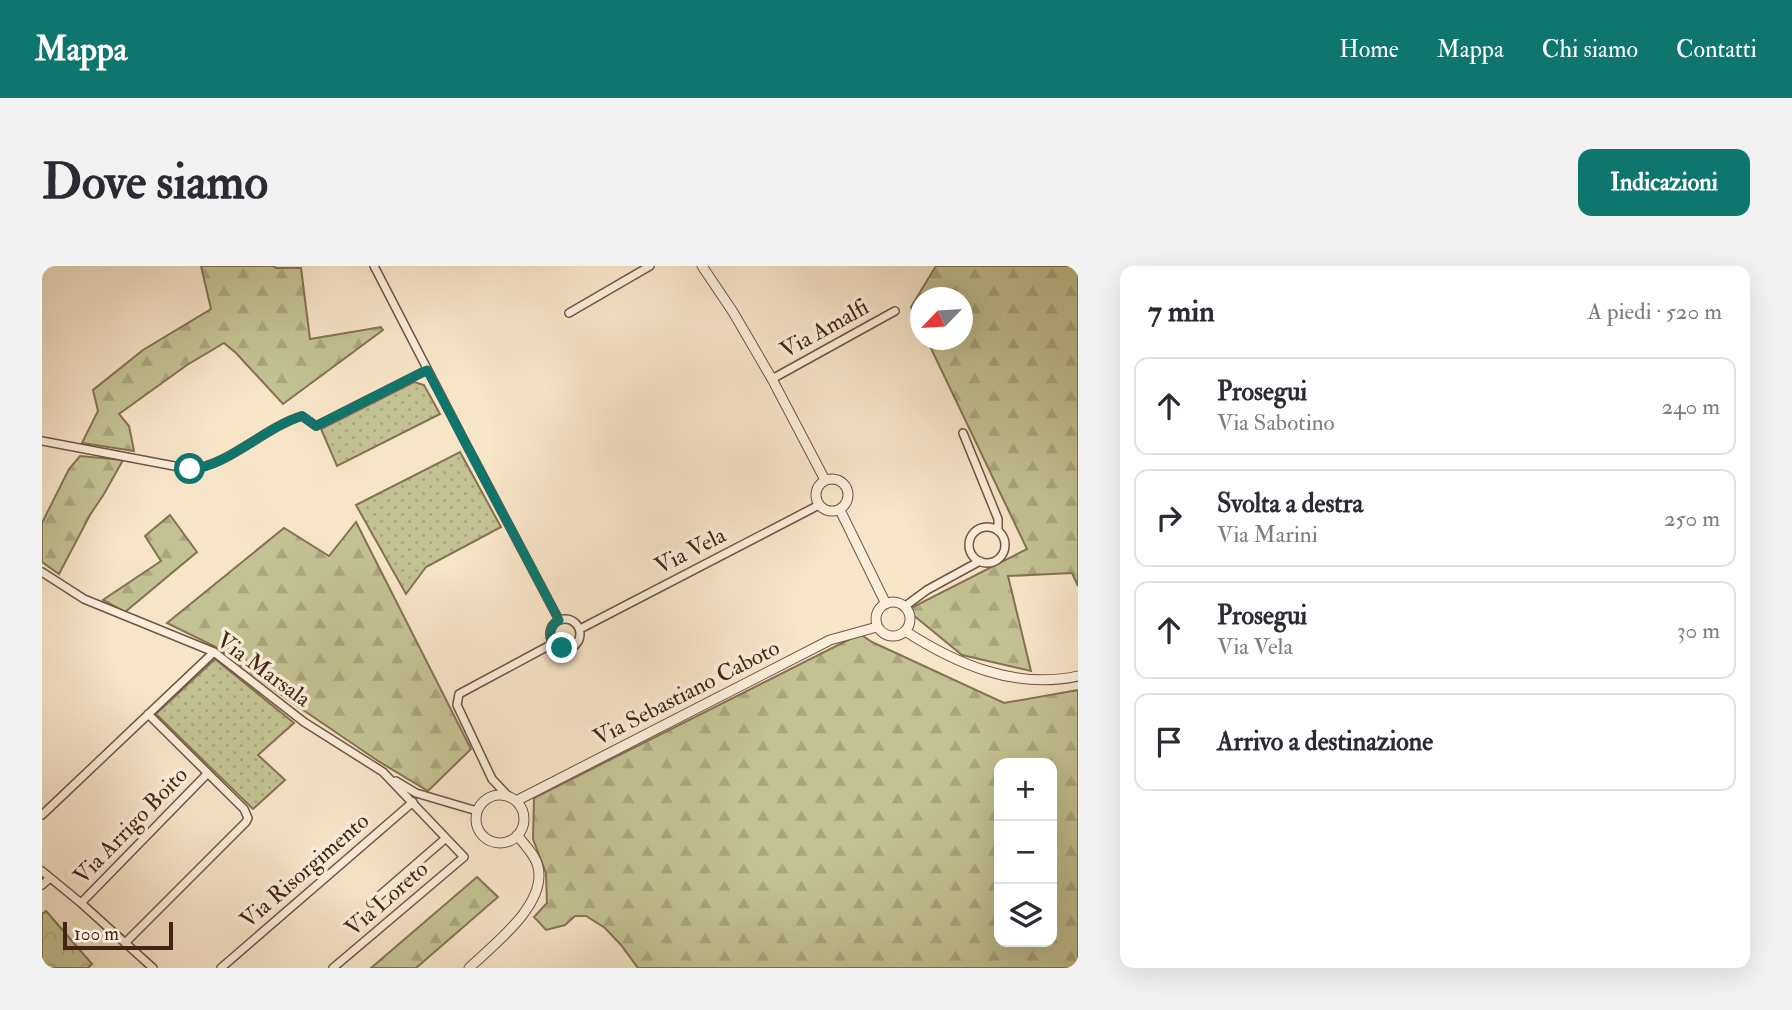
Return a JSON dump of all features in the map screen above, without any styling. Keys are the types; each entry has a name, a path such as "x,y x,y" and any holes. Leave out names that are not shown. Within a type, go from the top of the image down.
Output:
{"street":[{"path":"374,266 559,620"},
{"path":"569,313 650,266"},
{"path":"702,266 733,312 772,379 825,480"},
{"name":"Via Amalfi","path":"772,379 895,311"},
{"path":"42,441 199,469 216,463 287,421 302,416 316,426 427,370"},
{"path":"963,433 998,519 998,531 1005,546 1001,556 992,563 980,561 972,554 972,536 987,528 998,531"},
{"path":"825,480 836,480 848,491 847,502 840,510 826,511 819,505 816,491 825,480"},
{"name":"Via Vela","path":"512,799 492,779 457,705 458,694 554,643 562,648 572,647 579,639 580,629 819,505"},
{"path":"840,510 886,604"},
{"path":"904,607 927,590 980,561"},
{"name":"Via Marsala","path":"42,572 84,599 214,652 304,722 416,793 477,810"},
{"path":"877,626 876,616 881,607 895,603 907,611 910,621 905,631 954,659 1014,678 1056,680 1078,676"},
{"path":"554,643 551,630 559,620 564,618 574,621 580,629"},
{"name":"Via Sebastiano Caboto","path":"512,799 830,640 877,626 885,635 890,636 905,631"},
{"path":"42,814 214,652"},
{"path":"125,943 246,822 247,815 148,714"},
{"name":"Via Marsala","path":"383,772 464,857"},
{"name":"Via Arrigo Boito","path":"81,903 207,774"},
{"path":"493,796 512,799 520,807 522,829 511,840 503,843 487,839 477,827 477,810 493,796"},
{"name":"Via Risorgimento","path":"221,968 413,802"},
{"path":"469,968 517,923 533,901 537,890 538,868 517,835"},
{"path":"371,903 446,838"},
{"name":"Via Loreto","path":"333,968 464,857"},
{"path":"42,871 153,968"},
{"path":"42,885 50,878"}],"green space":[{"path":"201,266 301,268 310,339 381,327 383,330 283,404 224,343 187,365 119,414 129,426 134,451 82,443 98,411 93,390 143,350 211,309"},
{"path":"936,266 1078,266 1078,586 1072,573 1008,576 1031,671 962,655 907,610 1027,549 932,350 973,350 973,287 923,287"},
{"path":"414,382 424,385 440,414 337,466 321,429"},
{"path":"460,452 501,527 426,567 406,594 356,505"},
{"path":"80,456 123,460 59,574 42,562 42,523 69,469"},
{"path":"170,515 197,552 125,612 103,600 161,561 145,536"},
{"path":"356,522 471,749 428,791 378,761 216,647 167,623 284,528 329,556"},
{"path":"860,634 1004,703 1078,690 1078,968 638,968 605,928 586,916 575,916 565,925 546,930 534,917 547,903 546,873 533,839 534,798"},
{"path":"215,659 294,723 258,755 285,780 253,809 156,714"},
{"path":"477,877 498,897 416,968 371,968"},
{"path":"46,911 92,964 88,968 42,968 42,914"}],"route":[{"path":"190,469 216,463 287,421 302,416 316,426 427,370 559,620 552,626 550,635 554,643 562,648"}]}
